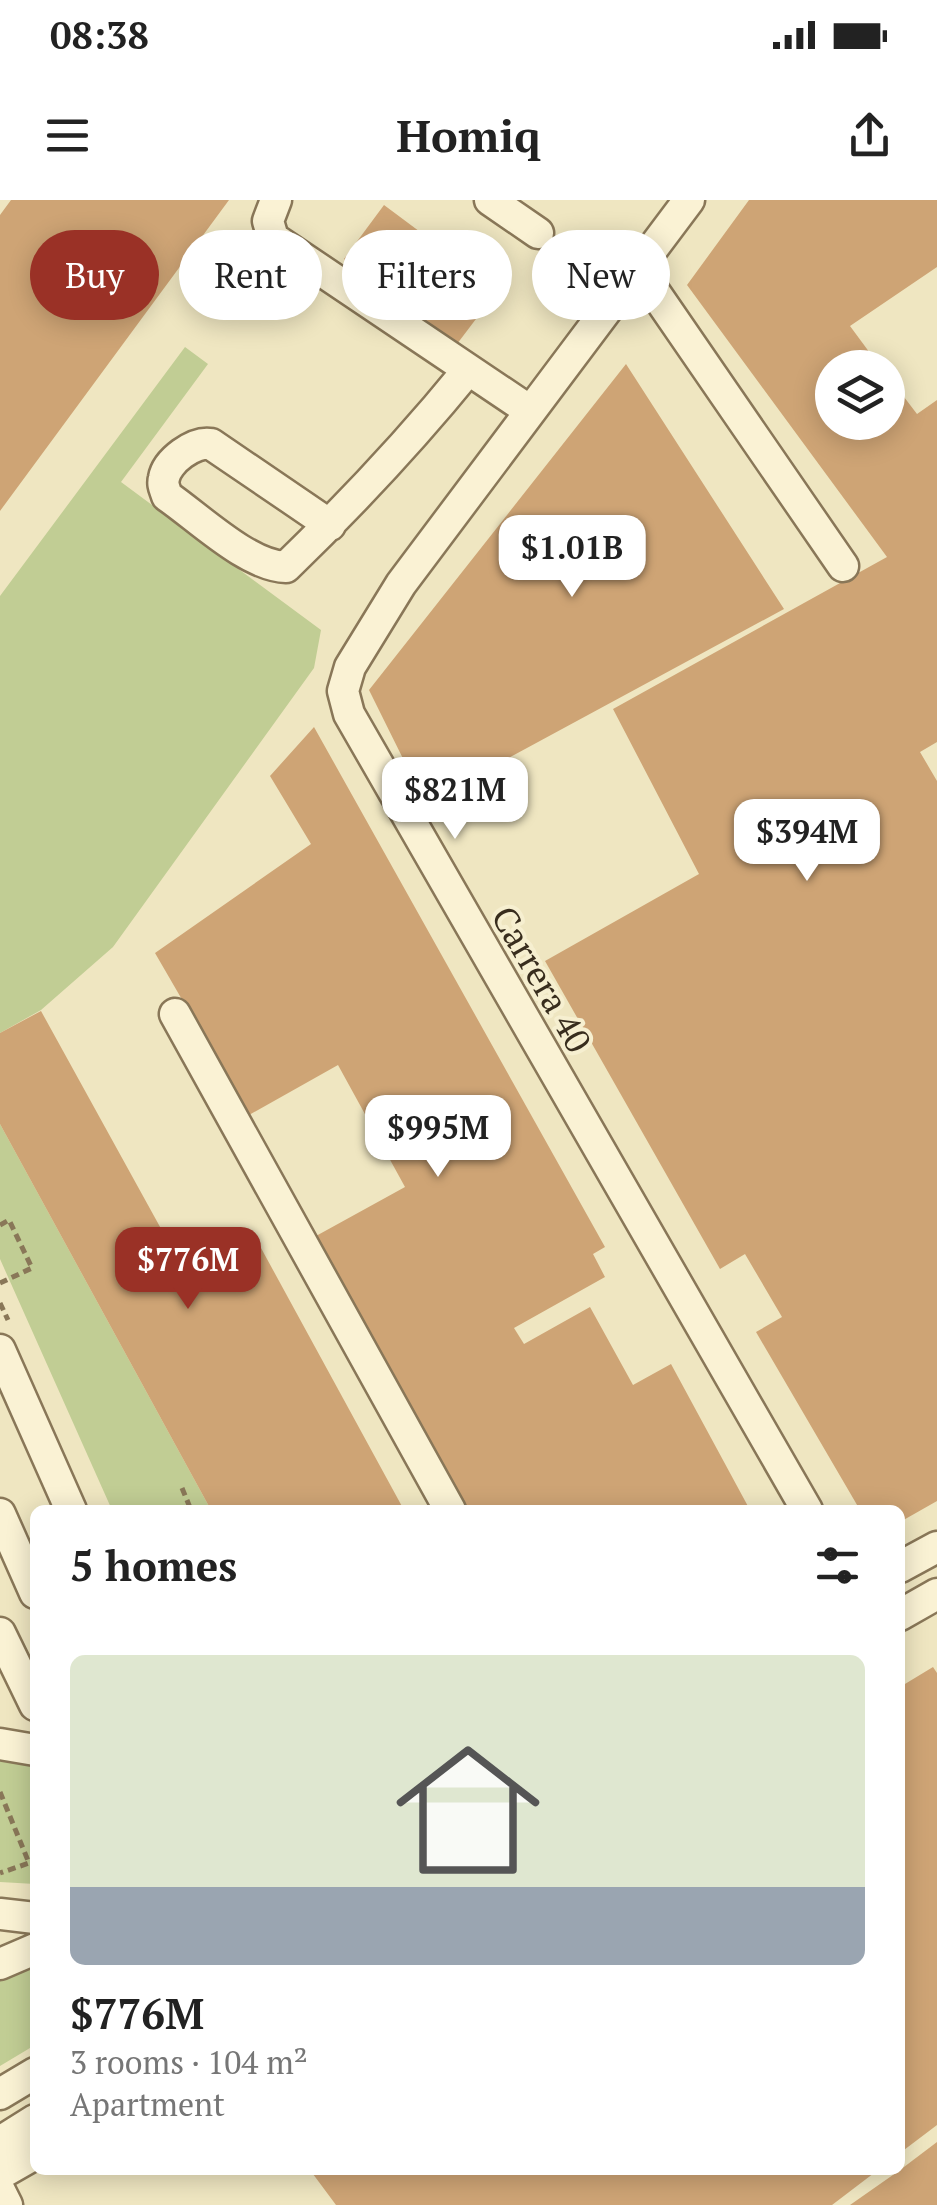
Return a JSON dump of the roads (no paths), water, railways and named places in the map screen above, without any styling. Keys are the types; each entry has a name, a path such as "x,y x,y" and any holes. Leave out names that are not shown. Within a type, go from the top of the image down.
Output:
{"street":[{"path":"276,200 268,221 274,238 530,411"},
{"path":"490,200 534,230"},
{"name":"Carrera 40","path":"667,230 690,200"},
{"path":"670,315 843,566"},
{"name":"Carrera 40","path":"599,320 401,584 350,667 344,691 349,714 446,888 805,1505"},
{"path":"330,525 210,444 190,446 165,472 162,483 167,496 254,558 286,567 330,525 407,444 468,370"},
{"path":"175,1014 447,1505"},
{"path":"0,1350 69,1505"},
{"path":"0,1514 30,1582"},
{"path":"905,1565 937,1546"},
{"path":"0,1633 30,1694"},
{"path":"0,1744 30,1749"},
{"path":"0,1914 30,1917"},
{"path":"0,1964 30,1951"},
{"path":"0,2094 30,2076"},
{"path":"0,2142 30,2123"},
{"path":"0,2174 30,2157"},
{"path":"0,2191 6,2205"}]}
